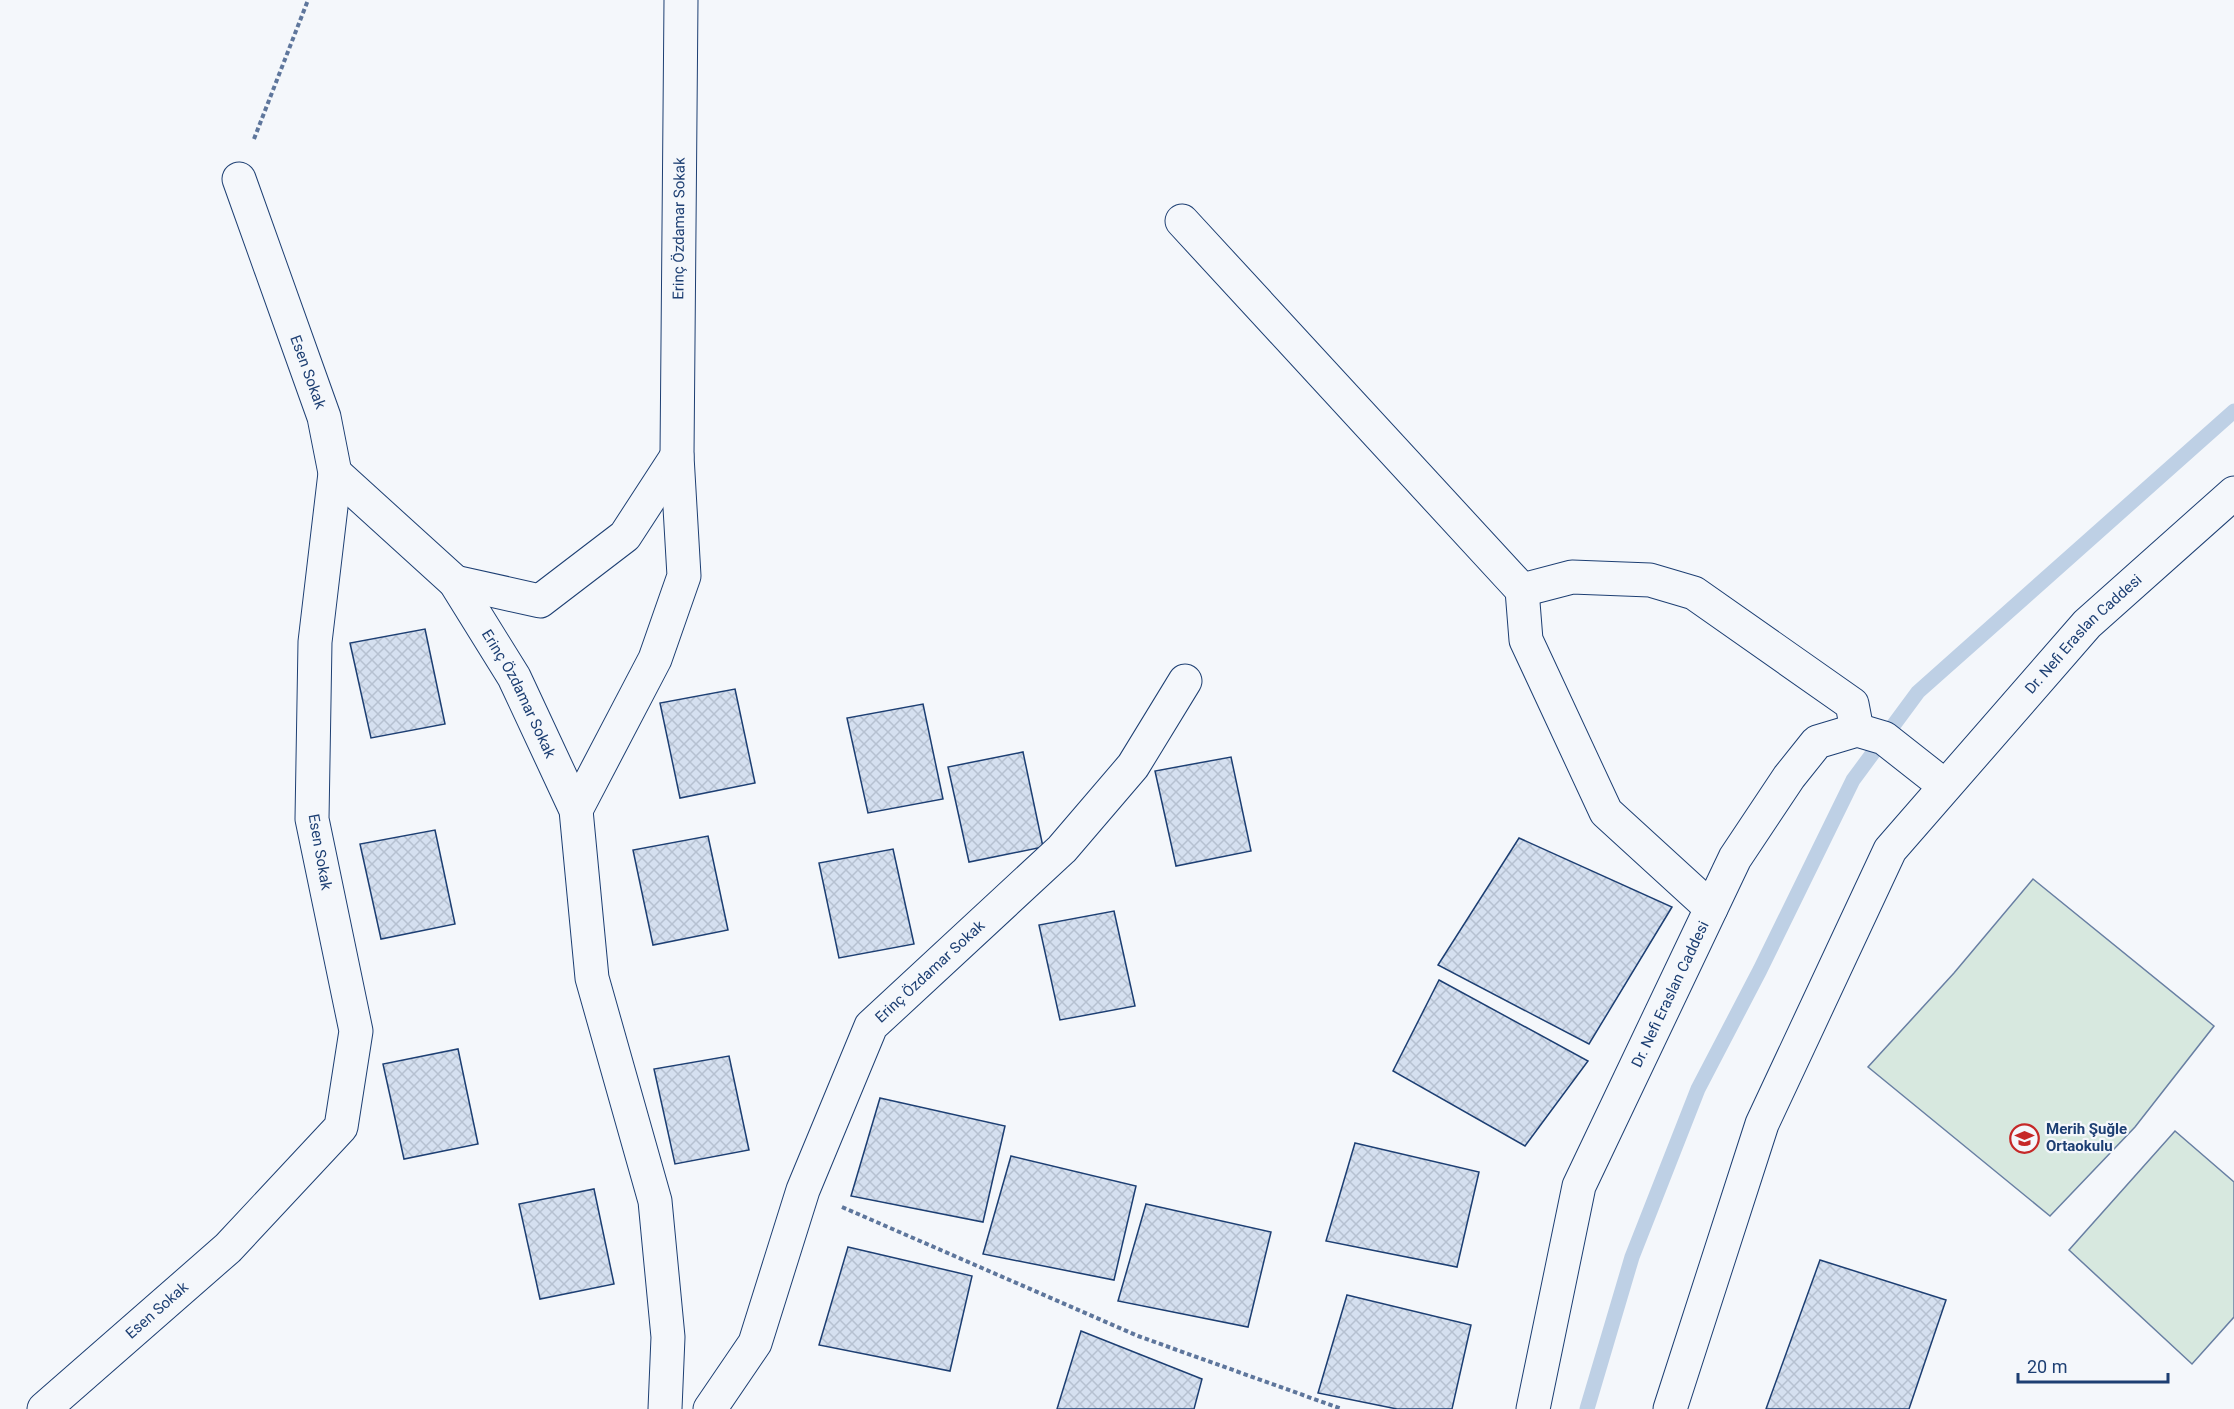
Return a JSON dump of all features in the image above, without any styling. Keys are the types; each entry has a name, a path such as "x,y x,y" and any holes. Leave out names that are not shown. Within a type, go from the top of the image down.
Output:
{"street":[{"name":"Erinç Özdamar Sokak","path":"576,810 655,659 684,576 677,456 681,0"},
{"name":"Esen Sokak","path":"44,1409 228,1248 341,1127 356,1031 312,819 315,642 335,472 324,417 239,179"},
{"path":"1182,221 1522,590 1526,640 1606,812 1710,908"},
{"name":"Erinç Özdamar Sokak","path":"455,582 540,601 625,536 677,456"},
{"name":"Erinç Özdamar Sokak","path":"335,472 455,582 514,677 576,810 592,978 655,1201 668,1337 665,1409"},
{"name":"Dr. Nefi Eraslan Caddesi","path":"1670,1409 1762,1124 1890,850 2087,624 2234,493"},
{"path":"1522,590 1572,577 1650,580 1694,593 1852,704 1857,730 1884,738 1946,786"},
{"name":"Erinç Özdamar Sokak","path":"710,1409 754,1343 803,1190 871,1026 1062,849 1133,766 1185,681"},
{"name":"Dr. Nefi Eraslan Caddesi","path":"1533,1409 1579,1186 1710,908 1735,858 1789,777 1817,742 1857,730"}],"path":[{"path":"239,179 309,0"},
{"path":"803,1190 1138,1336 1342,1409"}],"shaded area":[{"path":"2033,879 2214,1026 2135,1127 2050,1216 1868,1067 1954,973"},
{"path":"2175,1131 2234,1182 2234,1317 2192,1364 2069,1250"}],"building":[{"path":"425,629 445,724 371,738 350,643"},
{"path":"735,689 755,783 680,798 660,703"},
{"path":"923,704 943,799 868,813 847,718"},
{"path":"1023,752 1043,847 969,862 948,767"},
{"path":"1231,757 1251,851 1176,866 1155,771"},
{"path":"435,830 455,924 381,939 360,844"},
{"path":"708,836 728,930 653,945 633,850"},
{"path":"1519,838 1672,907 1589,1044 1438,965"},
{"path":"893,849 914,944 839,958 819,863"},
{"path":"1114,911 1135,1006 1060,1020 1039,925"},
{"path":"1439,980 1588,1061 1525,1146 1393,1071"},
{"path":"458,1049 478,1144 404,1159 383,1064"},
{"path":"729,1056 749,1150 675,1164 654,1069"},
{"path":"880,1098 1005,1126 983,1222 851,1196"},
{"path":"1355,1143 1479,1172 1457,1267 1326,1241"},
{"path":"1011,1156 1136,1186 1114,1280 983,1254"},
{"path":"594,1189 614,1284 540,1299 519,1204"},
{"path":"1146,1204 1271,1232 1248,1327 1118,1301"},
{"path":"848,1247 972,1276 950,1371 819,1345"},
{"path":"1820,1260 1946,1300 1909,1409 1766,1409"},
{"path":"1347,1295 1471,1325 1452,1409 1397,1409 1318,1393"},
{"path":"1081,1331 1202,1379 1194,1409 1057,1409"}],"waterway":[{"path":"1587,1409 1632,1257 1698,1089 1760,970 1853,780 1918,692 2234,411"}],"place":[{"name":"Merih Şuğle Ortaokulu","path":"2025,1138"}]}
